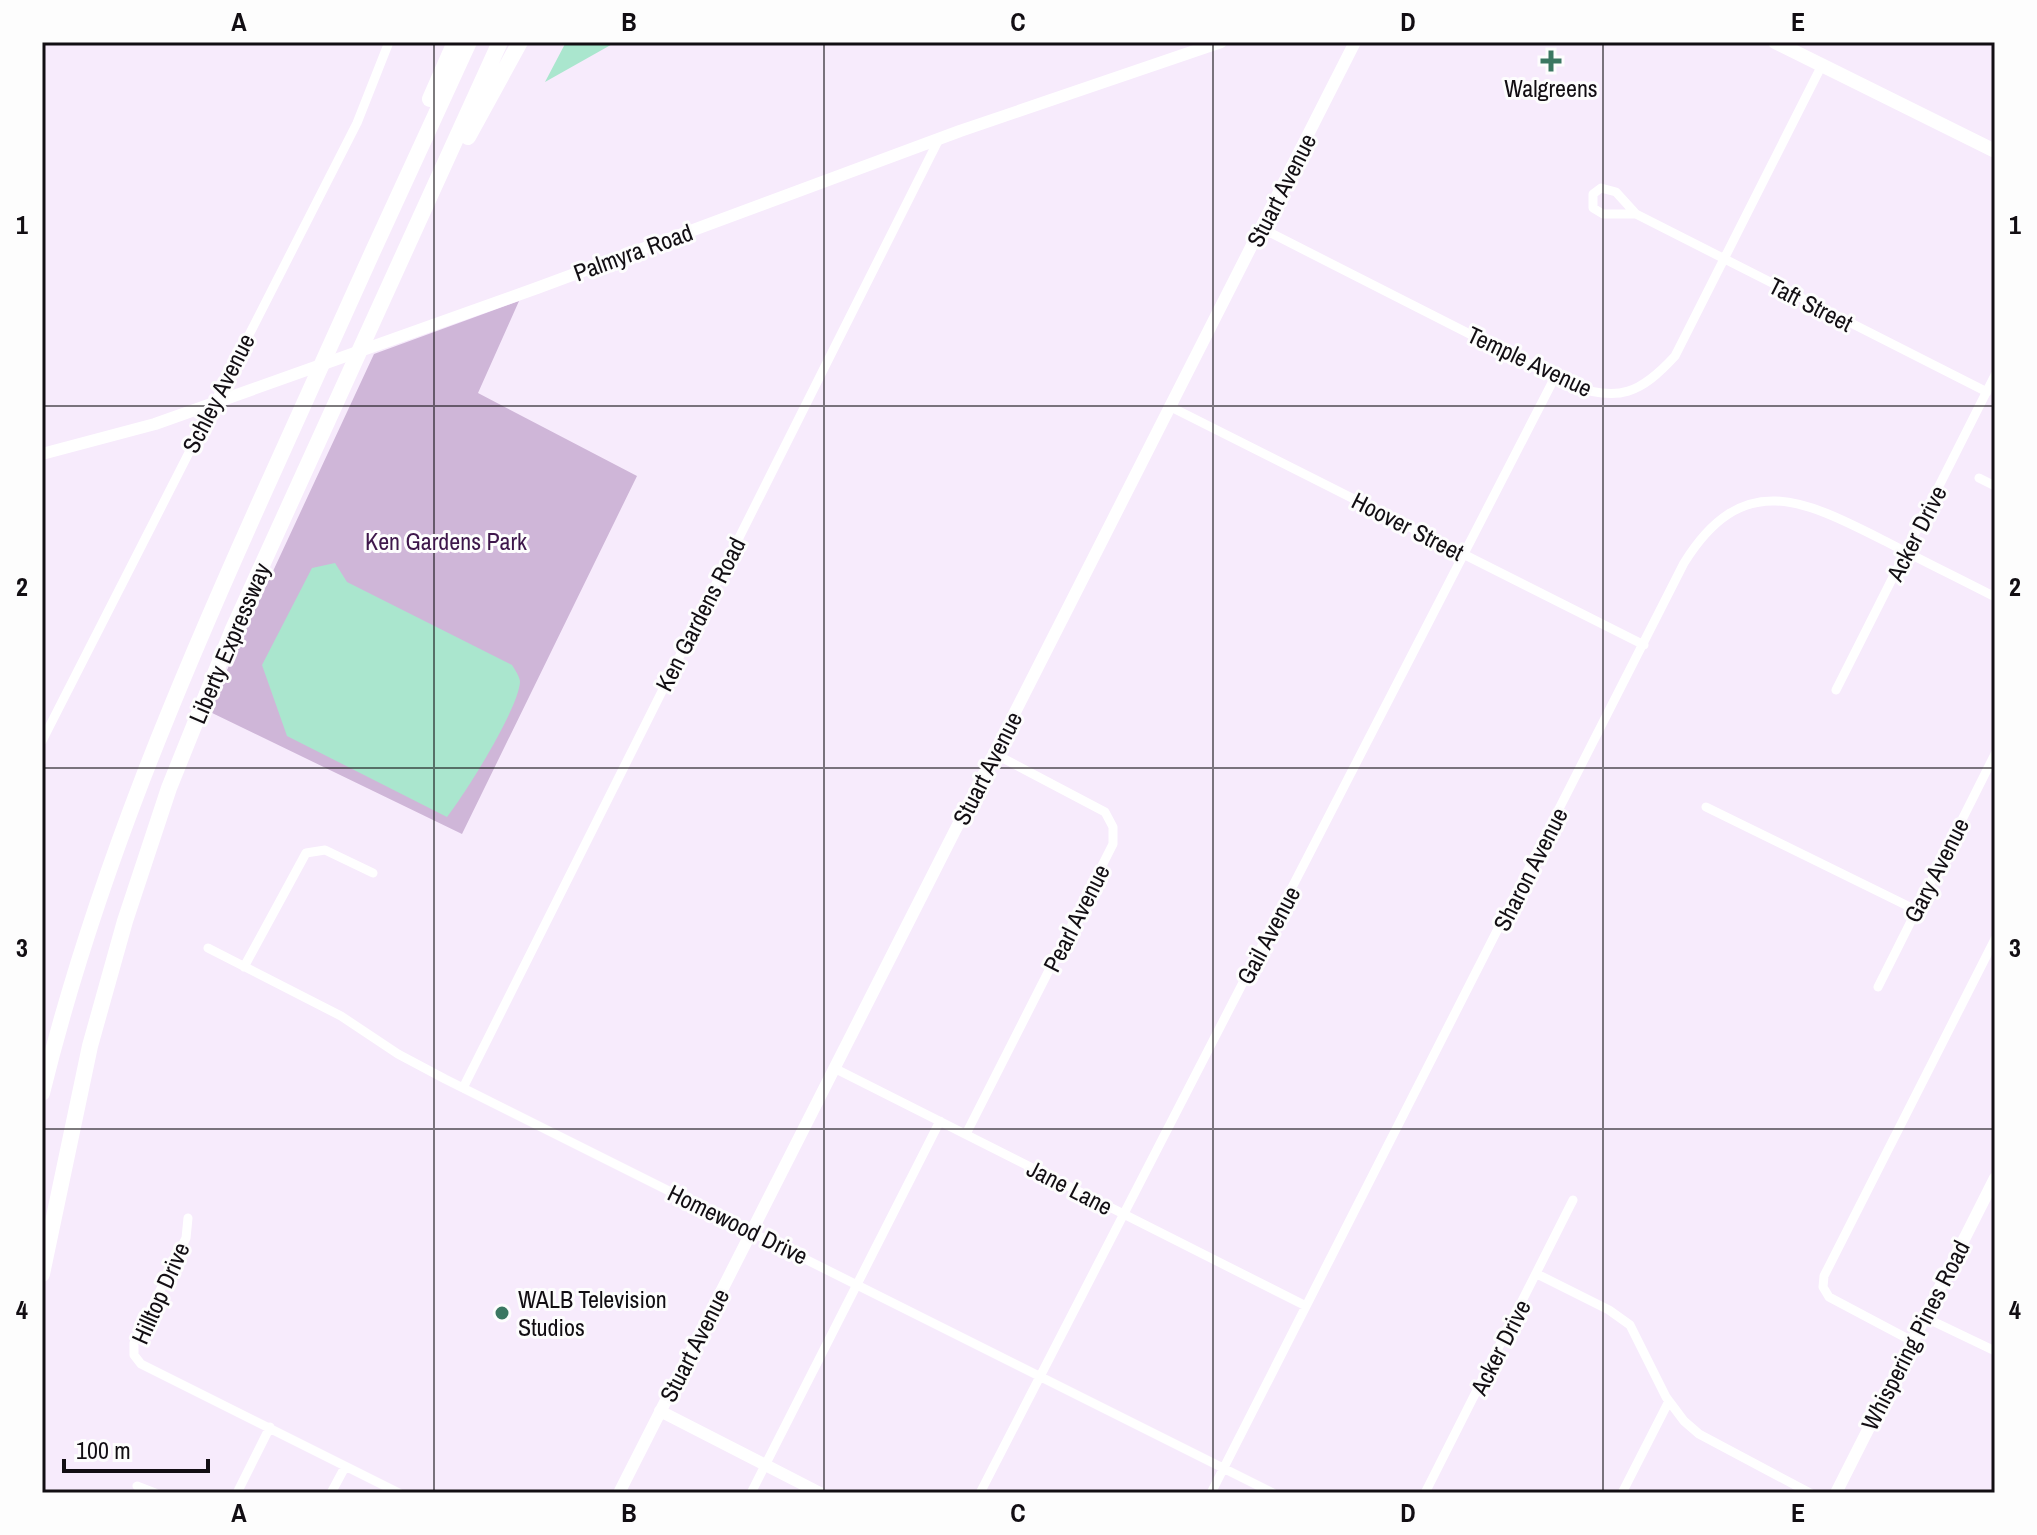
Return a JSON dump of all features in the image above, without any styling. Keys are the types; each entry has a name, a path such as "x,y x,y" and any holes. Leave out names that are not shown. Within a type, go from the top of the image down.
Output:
{"highway":[{"path":"449,72 455,42"},
{"path":"449,72 469,42"},
{"path":"491,80 500,42"},
{"path":"491,80 520,42"},
{"name":"Liberty Expressway","path":"42,1093 77,960 125,817 192,653 349,305 370,247 449,72"},
{"name":"Liberty Expressway","path":"42,1274 90,1046 150,842 227,642 412,237 491,80"}],"main road":[{"path":"1775,42 1995,151"}],"street":[{"name":"Schley Avenue","path":"42,741 45,726 357,123 389,42"},
{"name":"Palmyra Road","path":"42,454 155,424 1221,42"},
{"name":"Stuart Avenue","path":"619,1493 1355,42"},
{"name":"Temple Avenue","path":"1261,228 1555,377 1593,393 1614,394 1639,388 1675,356 1822,65"},
{"name":"Ken Gardens Road","path":"463,1088 938,141"},
{"name":"Taft Street","path":"1636,214 1603,214 1593,208 1591,201 1601,188 1616,192 1636,214 1987,392"},
{"name":"Acker Drive","path":"1836,690 1995,375"},
{"name":"Gail Avenue","path":"980,1493 1555,377"},
{"name":"Hoover Street","path":"1171,407 1644,645"},
{"path":"1979,478 1995,486"},
{"name":"Sharon Avenue","path":"1211,1493 1699,540 1717,522 1745,507 1775,500 1804,503 1995,597"},
{"name":"Pearl Avenue","path":"966,1134 1113,844 1113,827 1105,812 995,754"},
{"name":"Gary Avenue","path":"1878,987 1995,754"},
{"path":"1706,807 1916,910"},
{"path":"244,967 306,853 325,850 373,873"},
{"path":"1912,1341 1829,1297 1823,1287 1824,1276 1995,939"},
{"name":"Homewood Drive","path":"208,948 341,1016 398,1054 463,1088 1273,1493"},
{"name":"Jane Lane","path":"834,1068 1306,1306"},
{"path":"751,1493 940,1121"},
{"name":"Whispering Pines Road","path":"1836,1493 1995,1178"},
{"name":"Acker Drive","path":"1425,1493 1573,1200"},
{"name":"Hilltop Drive","path":"188,1218 186,1238 134,1343 134,1355 141,1364 399,1493"},
{"path":"1537,1274 1609,1310 1630,1325 1669,1401 1699,1434 1810,1493"},
{"path":"1924,1317 1995,1351"},
{"path":"1622,1493 1669,1401"},
{"path":"660,1411 820,1493"},
{"path":"237,1493 270,1427"},
{"path":"331,1493 345,1467"},
{"path":"137,1486 155,1493"}],"green space":[{"name":"Ken Gardens Park","path":"519,301 478,393 637,476 462,834 208,711 374,354"}],"shaded area":[{"path":"566,42 616,42 545,82"},
{"path":"335,563 347,582 512,665 518,676 517,695 501,731 447,817 287,736 262,665 312,568"}],"place":[{"name":"Walgreens","path":"1551,61"},
{"name":"WALB Television Studios","path":"502,1313"}]}
